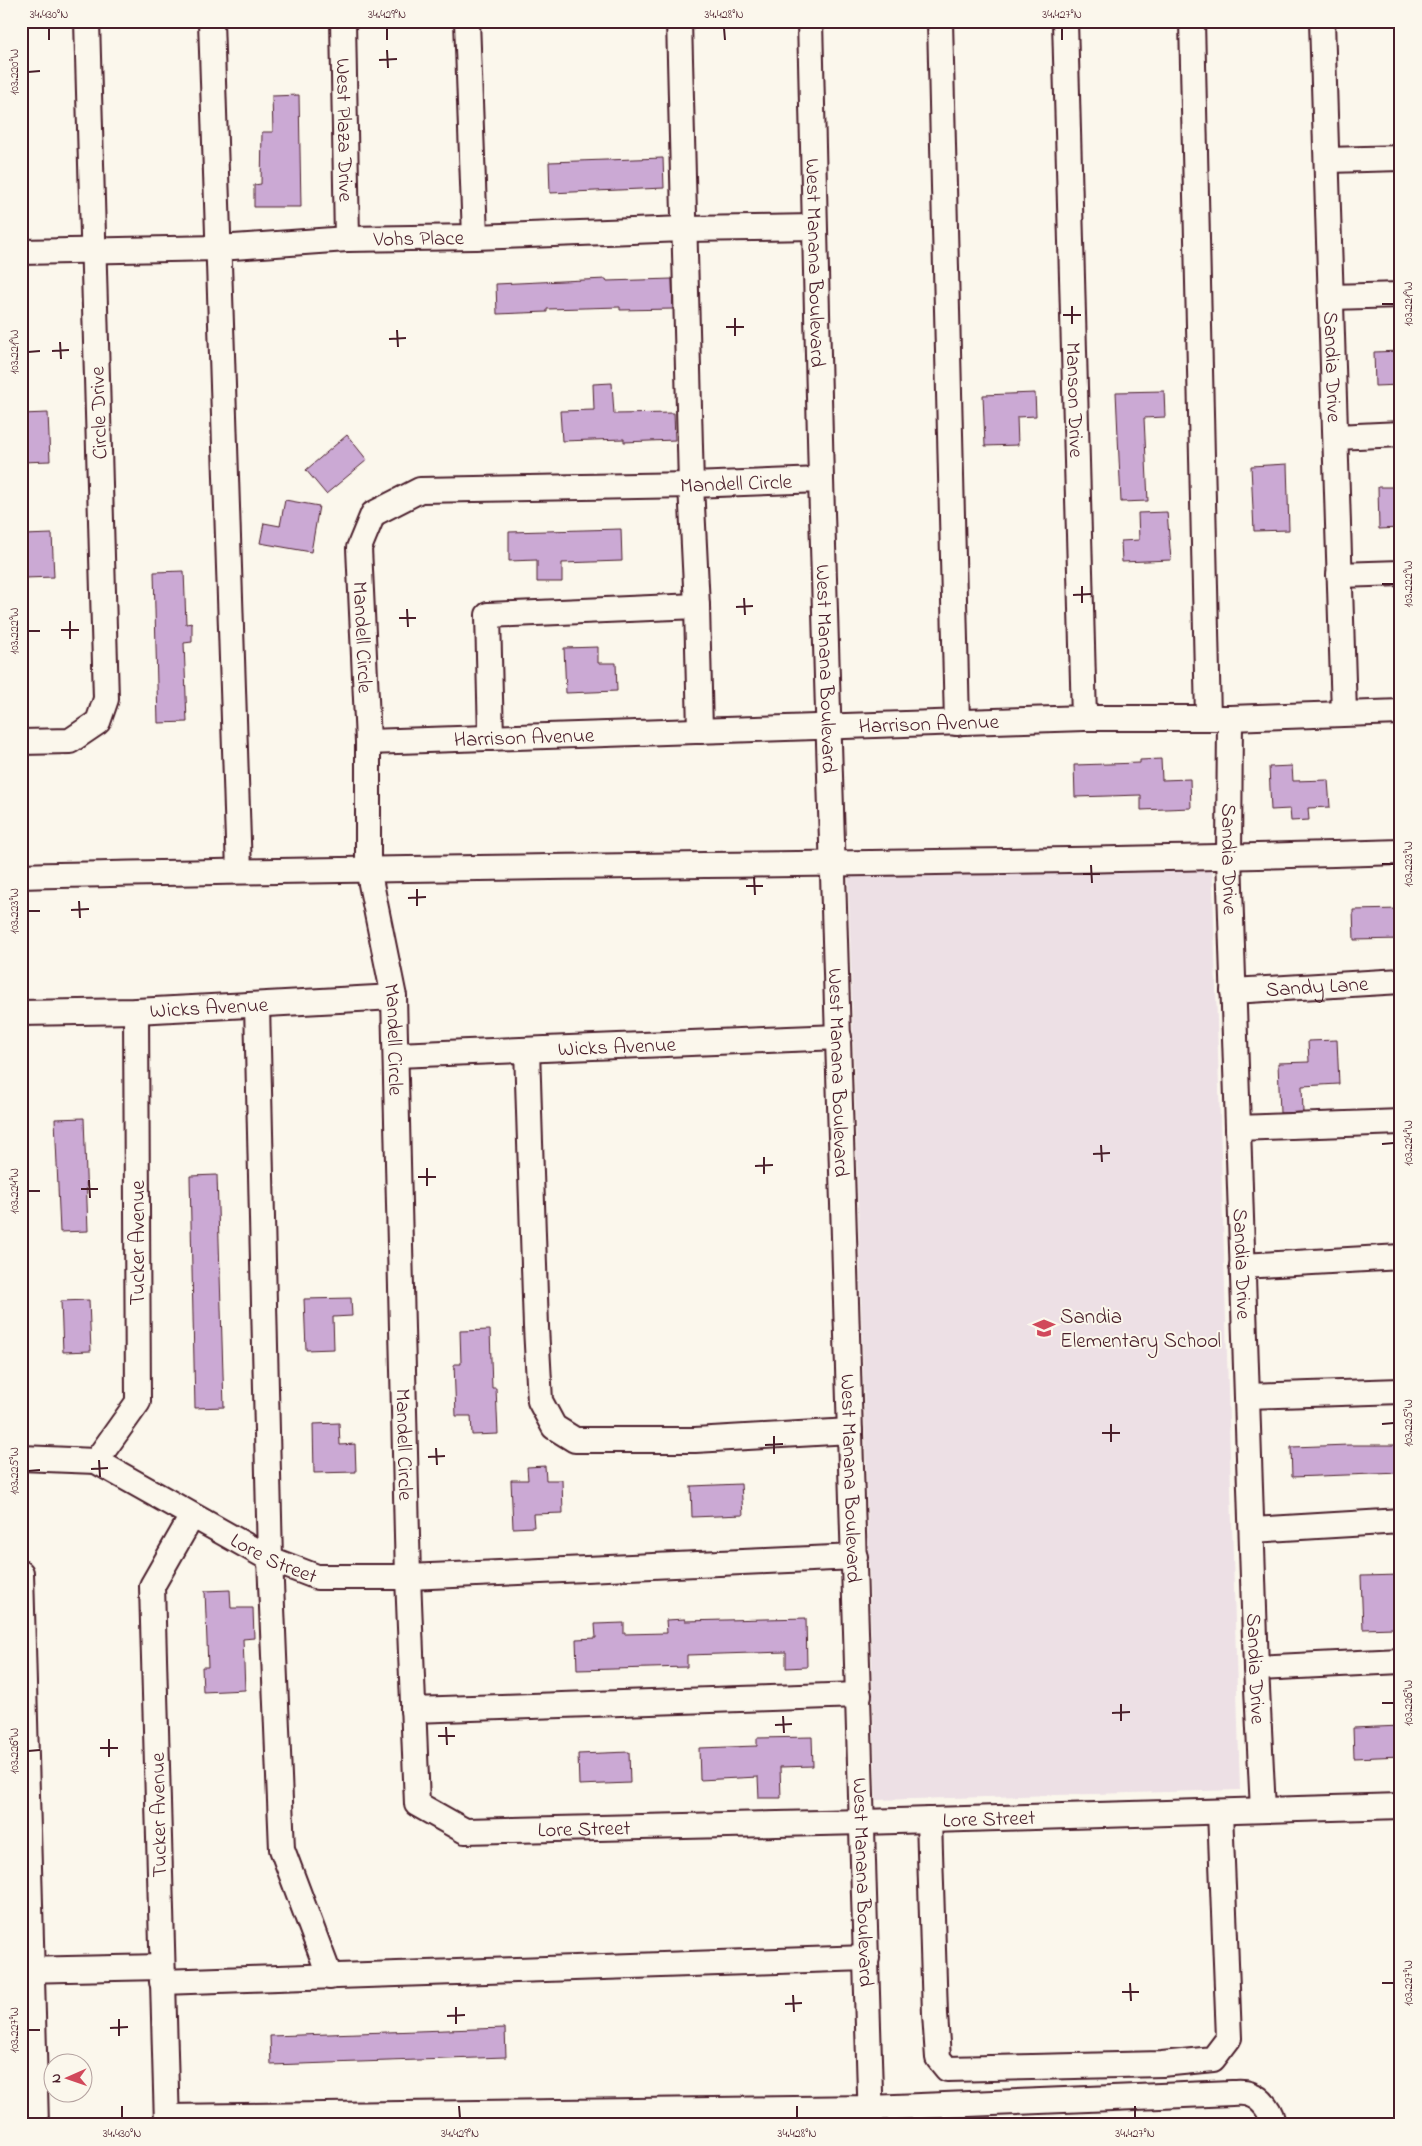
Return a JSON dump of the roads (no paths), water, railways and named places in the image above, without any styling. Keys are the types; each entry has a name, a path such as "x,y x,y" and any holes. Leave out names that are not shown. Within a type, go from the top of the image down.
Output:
{"street":[{"name":"Circle Drive","path":"21,742 70,741 98,722 106,700 87,21"},
{"path":"212,21 239,871"},
{"name":"West Plaza Drive","path":"343,21 347,239"},
{"path":"468,21 475,237"},
{"path":"679,21 691,485 697,606 700,730"},
{"name":"West Manana Boulevard","path":"810,21 828,727 871,2116"},
{"path":"940,21 957,723"},
{"name":"Manson Drive","path":"1065,21 1084,718"},
{"name":"Sandia Drive","path":"1192,21 1219,718 1229,857 1256,1668 1263,1810"},
{"name":"Sandia Drive","path":"1322,21 1328,160 1344,713"},
{"path":"1328,160 1401,158"},
{"name":"Vohs Place","path":"21,252 219,248 347,239 475,237 684,228 814,227"},
{"path":"1332,297 1401,295"},
{"path":"1336,437 1401,434"},
{"name":"Mandell Circle","path":"408,1577 394,997 368,869 368,742 359,548 373,514 420,490 691,485 821,480"},
{"path":"1340,575 1401,573"},
{"path":"491,738 488,614 697,606"},
{"name":"Harrison Avenue","path":"368,742 1084,718 1219,718 1401,712"},
{"path":"21,876 239,871 1229,857 1401,852"},
{"name":"Sandy Lane","path":"1233,991 1401,980"},
{"name":"Wicks Avenue","path":"21,1013 136,1011 394,997"},
{"path":"257,1004 270,1560 282,1849 330,1977"},
{"name":"Tucker Avenue","path":"96,1462 138,1402 136,1011"},
{"name":"Wicks Avenue","path":"396,1055 839,1037"},
{"path":"527,1050 540,1401 554,1427 575,1440 695,1440 850,1431"},
{"path":"1238,1128 1401,1122"},
{"path":"1242,1266 1401,1257"},
{"path":"1247,1396 1401,1391"},
{"name":"Lore Street","path":"21,1458 96,1462 270,1560 316,1578 408,1577 417,1804 465,1831 863,1822 1401,1806"},
{"name":"Tucker Avenue","path":"167,2121 152,1586 192,1516"},
{"path":"1252,1530 1401,1521"},
{"path":"408,1577 855,1557"},
{"path":"21,1573 31,2120"},
{"path":"1256,1668 1401,1661"},
{"path":"413,1710 859,1695"},
{"path":"929,1820 934,2014 938,2058 947,2069 1162,2064 1213,2059 1229,2038 1220,1812"},
{"path":"27,1970 330,1977 867,1958"},
{"path":"167,2121 871,2116 1232,2093 1249,2094 1264,2104 1272,2118 1273,2125"}],"place":[{"name":"Sandia Elementary School","path":"1044,1328"}]}
